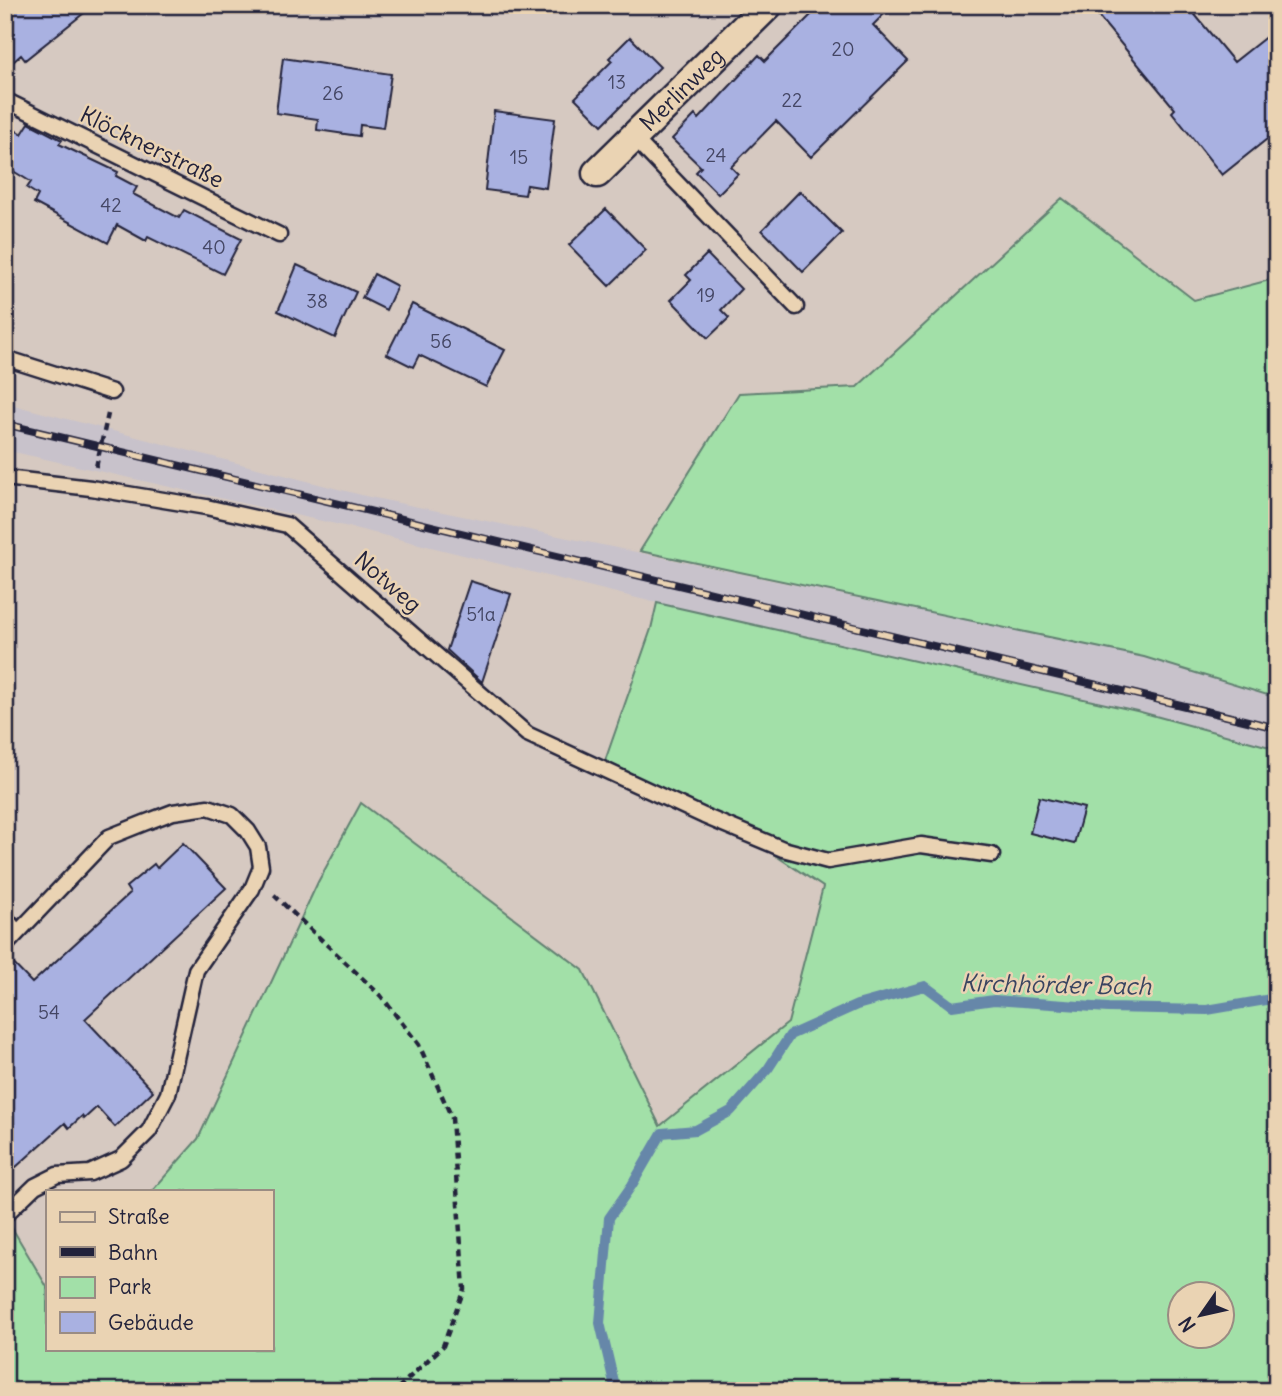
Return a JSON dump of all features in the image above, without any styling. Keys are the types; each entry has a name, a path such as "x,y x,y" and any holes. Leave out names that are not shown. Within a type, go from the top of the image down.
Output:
{"street":[{"name":"Merlinweg","path":"597,173 768,5"}],"lane":[{"name":"Klöcknerstraße","path":"5,100 279,235"},
{"path":"634,138 796,307"},
{"path":"5,358 112,392"},
{"name":"Notweg","path":"5,478 91,488 206,507 287,525 527,734 704,816 783,849 828,861 921,845 992,855"},
{"path":"5,946 109,837 173,812 208,807 232,815 248,831 258,847 261,867 252,889 195,970 168,1094 149,1131 121,1159 90,1172 57,1175 35,1186 5,1215"},
{"path":"5,917 17,932"}],"path":[{"path":"91,488 112,392"},
{"path":"258,874 279,901 381,996 419,1045 452,1118 464,1289 443,1346 395,1391"}],"shaded area":[{"path":"5,403 365,496 1144,657 1277,698 1277,749 1137,711 657,603 358,529 5,450"}],"green space":[{"path":"1062,198 1194,300 1277,278 1277,698 1144,657 640,551 739,393 857,387"},
{"path":"657,603 1137,711 1277,749 1277,1391 5,1391 5,1232 11,1226 46,1285 46,1350 273,1350 273,1190 153,1190 198,1139 318,882 361,803 583,970 660,1126 788,1023 823,887 710,812 605,761 651,629"}],"building":[{"path":"5,5 94,5 25,60 21,55 5,69"},
{"path":"821,5 893,5 873,25 908,61 811,157 776,121 731,167 738,174 718,194 696,172 701,167 672,139 695,115 699,119 759,55 765,61"},
{"path":"1089,5 1187,5 1234,62 1277,28 1277,131 1222,175 1172,112 1175,109"},
{"path":"630,37 660,67 602,125 575,98 612,61 609,58"},
{"path":"283,58 391,74 383,128 360,125 359,136 317,130 318,119 276,113"},
{"path":"494,111 555,119 546,188 527,185 525,195 485,190"},
{"path":"29,123 62,140 59,144 118,172 116,176 137,187 133,194 179,218 184,210 241,239 223,274 148,237 146,241 117,225 108,243 34,203 38,195 27,188 31,182 5,166 5,125 22,134"},
{"path":"800,191 842,233 803,272 762,230"},
{"path":"606,209 646,250 609,286 569,245"},
{"path":"707,254 741,289 721,310 729,318 708,338 671,300 691,280 686,275"},
{"path":"297,265 356,292 335,338 278,311"},
{"path":"374,274 397,286 386,310 362,298"},
{"path":"412,304 505,350 486,387 419,355 413,367 387,354"},
{"path":"470,581 511,594 482,682 447,650"},
{"path":"1039,797 1084,808 1074,844 1030,833"},
{"path":"183,843 226,888 85,1019 153,1091 115,1127 97,1107 69,1128 65,1123 5,1177 5,955 32,983 130,893 126,887 154,864 157,868"}],"waterway":[{"name":"Kirchhörder Bach","path":"616,1391 600,1323 609,1218 662,1133 696,1130 731,1111 768,1069 790,1035 857,1005 925,986 952,1006 994,1000 1108,1008 1207,1010 1277,998"}],"railway":[{"path":"5,424 1277,728"}]}
